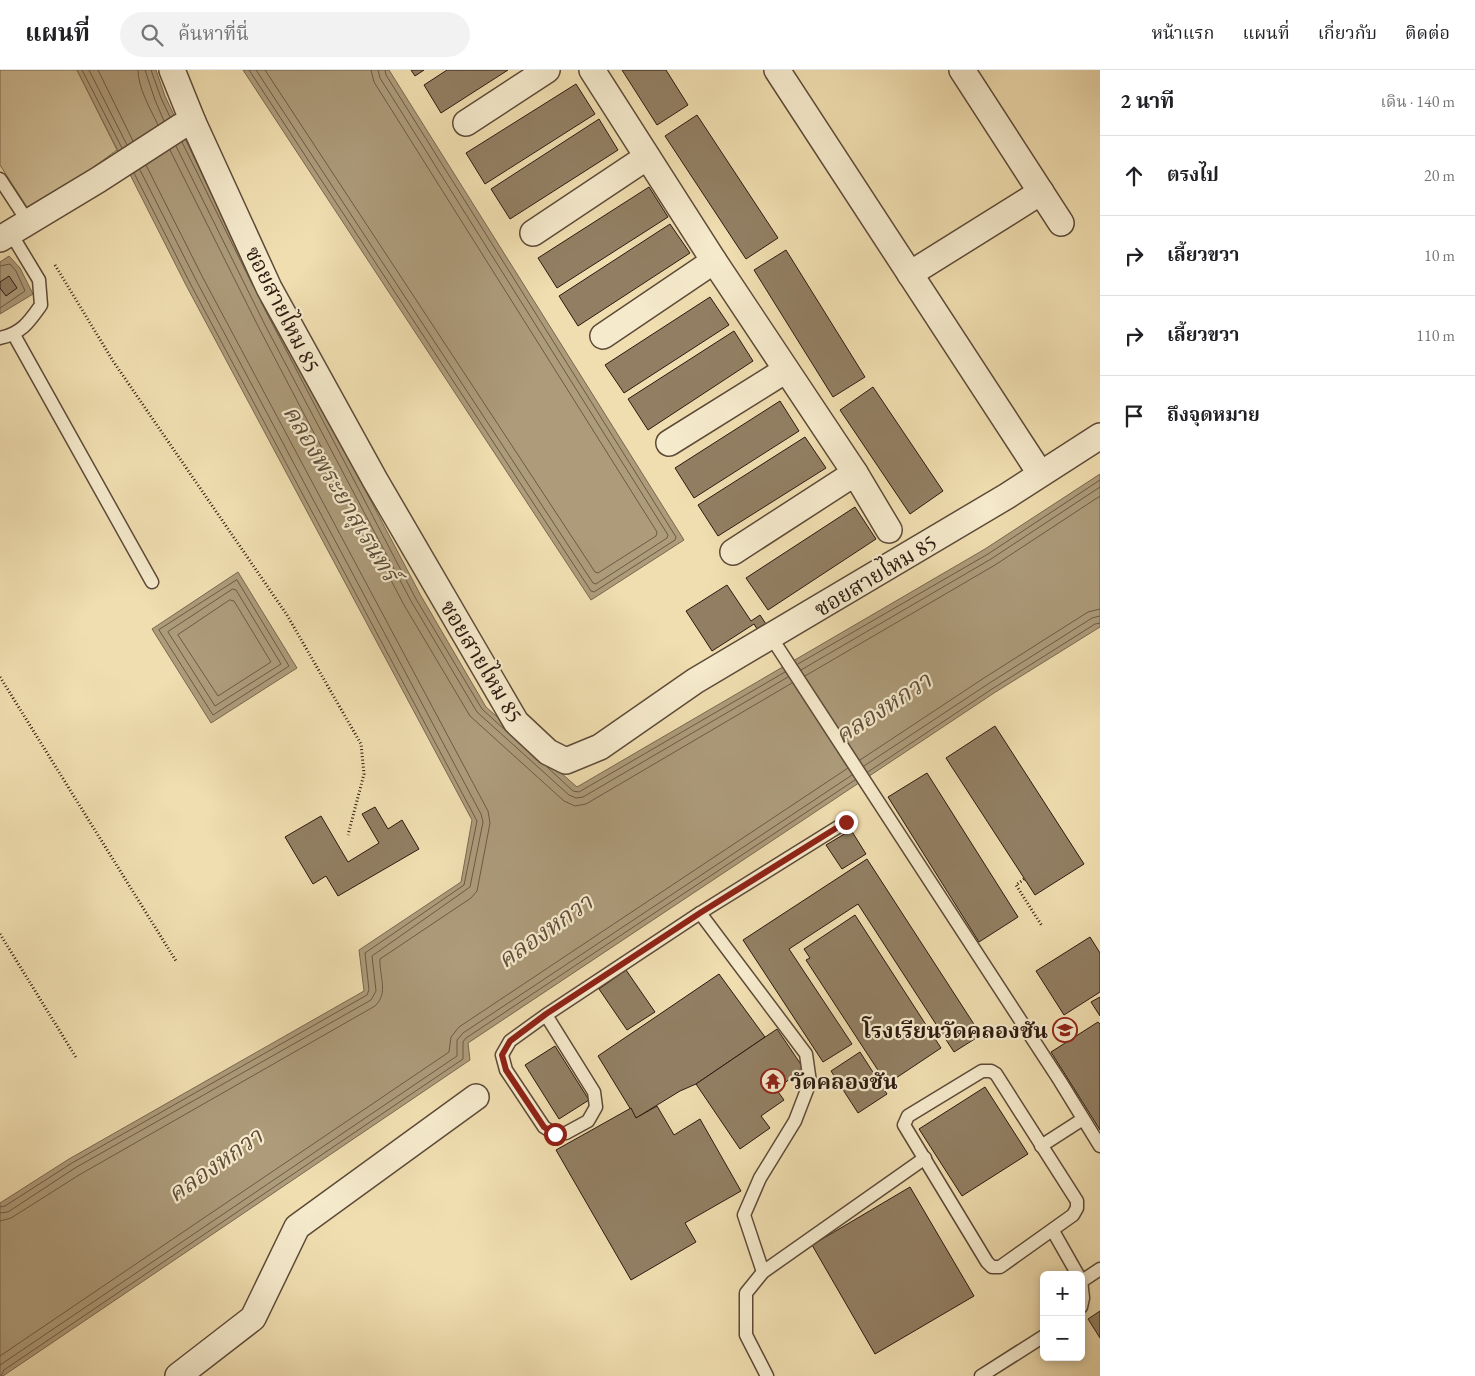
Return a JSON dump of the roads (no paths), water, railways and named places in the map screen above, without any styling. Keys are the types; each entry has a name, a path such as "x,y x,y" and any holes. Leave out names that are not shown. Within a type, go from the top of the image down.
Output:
{"street":[{"name":"ซอยสายไหม 85","path":"172,70 187,125 269,288 375,480 516,722 548,752 566,761 600,747 695,681 777,646 1100,436"},
{"path":"466,123 547,70"},
{"path":"592,70 714,261 855,473 889,530"},
{"path":"777,70 1034,464"},
{"path":"962,70 1061,223"},
{"path":"13,231 187,125"},
{"path":"533,232 647,157"},
{"path":"910,274 1041,192"},
{"path":"603,336 714,261"},
{"path":"669,443 786,370"},
{"path":"733,552 855,473"},
{"path":"178,1376 253,1318 297,1227 476,1096"}],"lane":[{"path":"0,179 13,231 39,280 41,305 31,319 14,335 0,338"},
{"path":"14,335 152,582"},
{"path":"777,646 1100,1146"},
{"path":"546,1014 594,1092 596,1107 588,1121 566,1134 555,1134 544,1127 506,1070 502,1055 510,1041 546,1014 700,913 846,822"},
{"path":"700,913 806,1054 810,1082 795,1121 760,1178 744,1215 763,1272"},
{"path":"982,1071 991,1071 996,1074 1077,1201 1077,1208 1073,1215 1053,1231 1000,1267 992,1267 987,1262 925,1158 904,1125 908,1116 982,1071"},
{"path":"1041,1146 1083,1119"},
{"path":"767,1376 746,1334 746,1293 763,1272 925,1158"},
{"path":"1053,1231 1076,1271"},
{"path":"1085,1277 1100,1270"},
{"path":"981,1376 1040,1339"}],"water":[{"path":"77,70 156,70 165,96 205,181 275,319 421,596 486,707 577,787 985,549 1100,474 1100,627 994,693 468,1043 470,1060 3,1376 0,1376 0,1203 69,1159 364,991 359,950 461,882 472,820 187,287"},
{"path":"243,70 389,70 684,540 591,600"},
{"path":"9,256 20,268 33,294 0,314 0,262"},
{"path":"238,572 297,668 211,723 152,629"}],"place":[{"name":"โรงเรียนวัดคลองชัน","path":"1065,1030"},
{"name":"วัดคลองชัน","path":"773,1081"}],"water label":[{"name":"คลองพระยาสุเรนทร์","path":"341,493"},
{"name":"คลองหกวา","path":"883,708"},
{"name":"คลองหกวา","path":"545,931"},
{"name":"คลองหกวา","path":"215,1165"}]}
